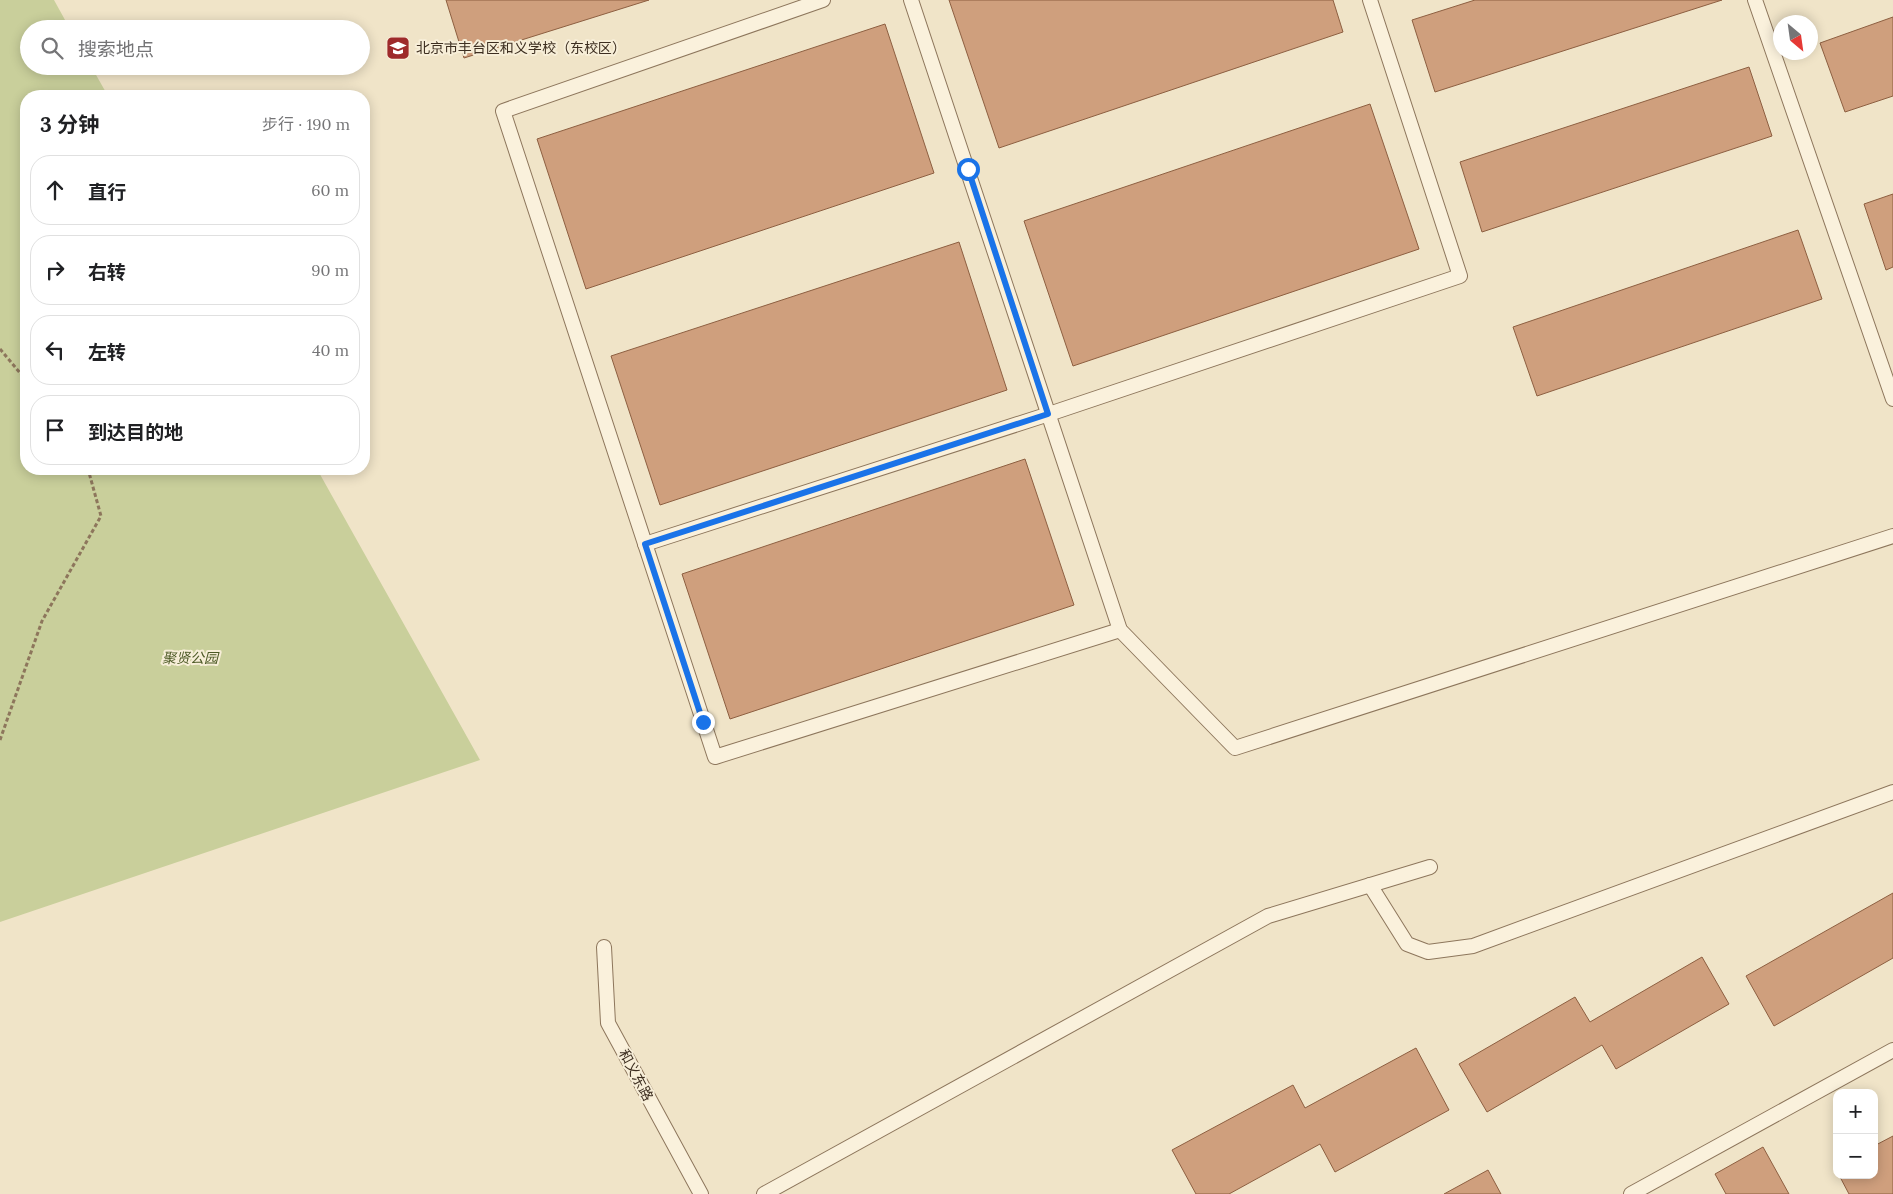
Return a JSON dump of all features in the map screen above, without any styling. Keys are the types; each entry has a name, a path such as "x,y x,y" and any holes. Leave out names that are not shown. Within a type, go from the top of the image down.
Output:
{"lane":[{"path":"823,0 503,110 715,757 1120,630"},
{"path":"911,0 1120,630 1235,748 1893,536"},
{"path":"645,544 1048,414 1460,276 1370,0"},
{"path":"1755,0 1893,400"},
{"path":"1370,885 1406,944 1428,952 1473,946 1893,792"},
{"path":"764,1194 1268,916 1430,866"},
{"name":"和义东路","path":"604,947 608,1023 700,1194"},
{"path":"1631,1194 1893,1050"}],"path":[{"path":"0,349 20,373"},
{"path":"0,740 42,621 101,516 90,475"}],"green space":[{"name":"聚贤公园","path":"0,0 54,0 65,20 20,20 20,75 96,75 105,90 20,90 20,475 320,475 480,760 0,922"}],"building":[{"path":"446,0 649,0 464,58"},
{"path":"949,0 1333,0 1343,32 999,148"},
{"path":"1475,0 1722,0 1435,92 1412,20"},
{"path":"1893,17 1893,96 1845,112 1820,43"},
{"path":"885,24 934,173 586,289 537,139"},
{"path":"1749,67 1772,136 1482,232 1460,162"},
{"path":"1370,104 1419,249 1073,366 1024,221"},
{"path":"1893,194 1893,267 1886,270 1864,204"},
{"path":"1798,230 1822,299 1537,396 1513,327"},
{"path":"959,242 1007,390 660,505 611,356"},
{"path":"1025,459 1074,605 730,719 682,574"},
{"path":"1893,893 1893,958 1774,1026 1746,976"},
{"path":"1702,957 1729,1004 1616,1069 1602,1045 1487,1112 1459,1064 1575,997 1590,1022"},
{"path":"1416,1048 1449,1110 1335,1172 1320,1144 1229,1194 1196,1194 1172,1150 1293,1085 1305,1108"},
{"path":"1893,1136 1893,1194 1849,1194 1841,1179 1878,1179 1878,1144"},
{"path":"1763,1147 1789,1194 1726,1194 1715,1174"},
{"path":"1488,1170 1501,1194 1444,1194"}],"place":[{"name":"北京市丰台区和义学校（东校区）","path":"398,48"}],"route":[{"path":"703,722 645,544 1048,414 968,169"}]}
